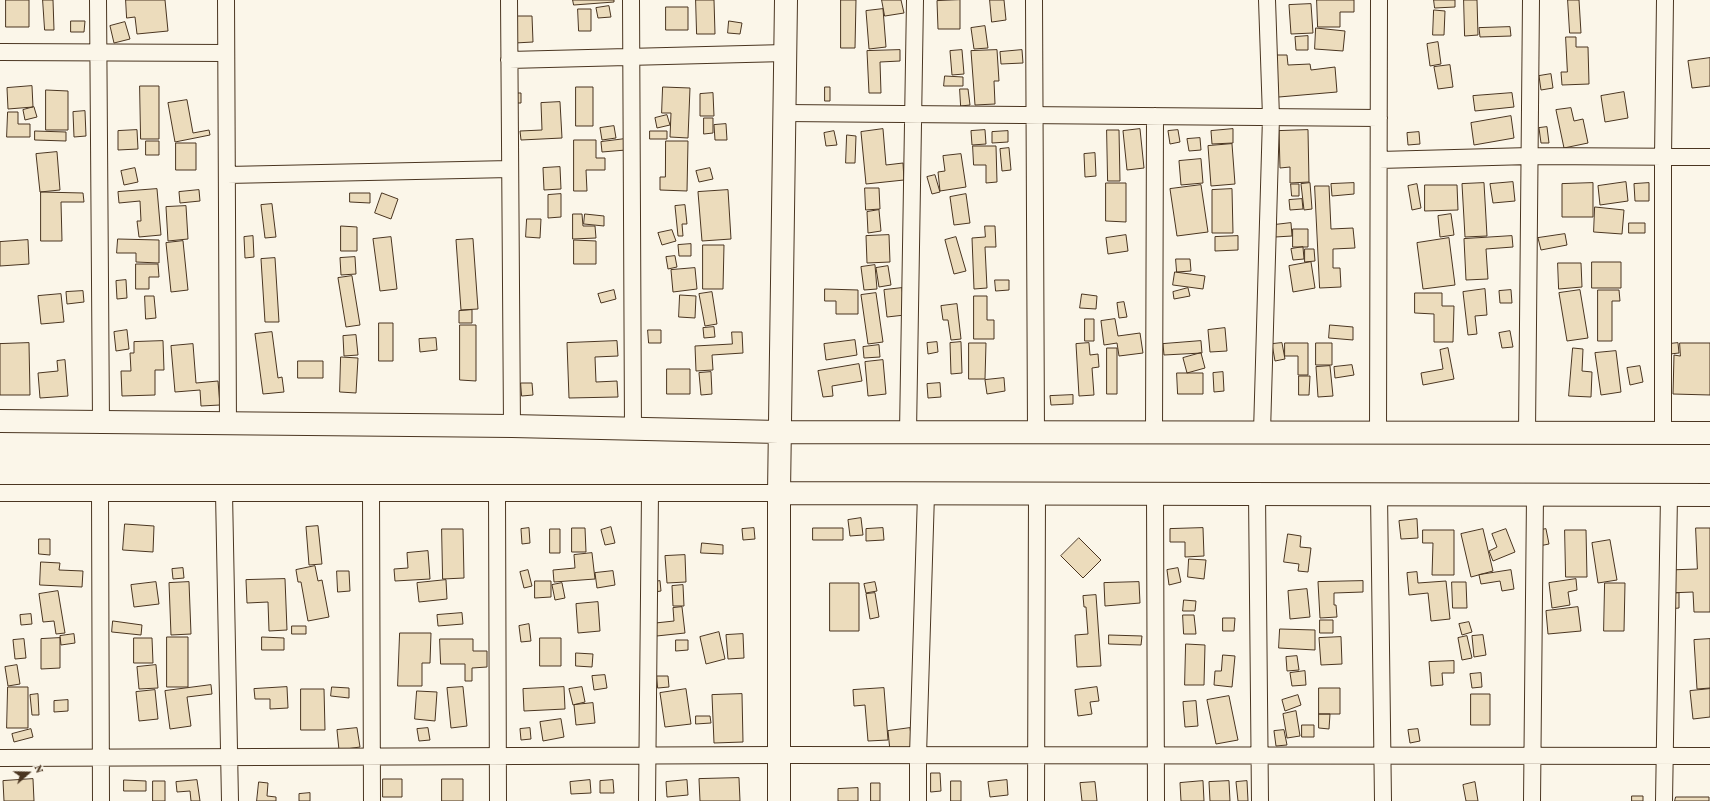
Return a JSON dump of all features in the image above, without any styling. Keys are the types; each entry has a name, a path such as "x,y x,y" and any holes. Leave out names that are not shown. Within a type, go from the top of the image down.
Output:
{"street":[{"path":"98,0 101,422"},
{"path":"226,0 228,424"},
{"path":"509,0 512,426"},
{"path":"631,0 633,430"},
{"path":"779,801 779,432 786,0"},
{"path":"908,432 915,0"},
{"path":"1034,0 1036,432"},
{"path":"1262,432 1271,117 1267,0"},
{"path":"1378,432 1379,0"},
{"path":"1527,432 1532,0"},
{"path":"1663,432 1663,157 1665,0"},
{"path":"0,52 226,53"},
{"path":"509,60 785,53"},
{"path":"784,112 1379,118"},
{"path":"1154,116 1154,432"},
{"path":"1379,160 1530,156 1710,157"},
{"path":"227,175 510,169"},
{"path":"0,421 512,426 633,430 779,432 1710,432"},
{"path":"0,492 1710,495"},
{"path":"100,493 101,801"},
{"path":"224,493 230,801"},
{"path":"371,493 372,801"},
{"path":"497,493 498,801"},
{"path":"647,801 650,493"},
{"path":"918,801 926,494"},
{"path":"1036,801 1037,494"},
{"path":"1155,494 1156,801"},
{"path":"1257,494 1260,801"},
{"path":"1378,494 1383,801"},
{"path":"1532,801 1535,495"},
{"path":"1664,801 1668,495"},
{"path":"0,758 779,755 1710,756"}],"building":[{"path":"6,0 29,0 29,27 6,27"},
{"path":"43,0 53,0 54,30 45,30"},
{"path":"126,0 165,0 168,31 137,34 135,17 127,18"},
{"path":"573,0 614,0 614,2 574,5"},
{"path":"696,0 714,0 715,34 697,34"},
{"path":"841,0 856,0 855,48 841,48"},
{"path":"882,0 901,0 904,13 885,16"},
{"path":"960,0 960,29 938,29 937,1"},
{"path":"990,0 1004,0 1006,20 992,22"},
{"path":"1317,0 1354,0 1354,12 1340,12 1340,27 1318,27"},
{"path":"1434,0 1455,0 1455,7 1435,8"},
{"path":"1464,0 1477,0 1478,35 1465,36"},
{"path":"1568,0 1579,0 1581,33 1570,33"},
{"path":"1311,4 1313,33 1291,34 1289,5"},
{"path":"609,6 611,17 598,18 596,8"},
{"path":"666,7 688,7 688,30 666,30"},
{"path":"578,9 591,9 591,31 579,31"},
{"path":"883,9 886,47 869,49 866,11"},
{"path":"1434,10 1445,11 1444,35 1433,35"},
{"path":"514,16 532,16 533,42 515,43"},
{"path":"71,21 85,21 84,32 71,32"},
{"path":"729,21 742,23 740,34 728,33"},
{"path":"125,22 130,39 114,43 110,26"},
{"path":"985,26 988,48 974,49 971,28"},
{"path":"1510,27 1511,36 1480,37 1479,28"},
{"path":"1316,28 1345,31 1343,51 1315,49"},
{"path":"1308,36 1308,50 1296,50 1295,37"},
{"path":"1566,37 1576,37 1576,47 1588,47 1589,84 1562,85 1561,72 1567,72"},
{"path":"1438,42 1441,64 1430,66 1427,44"},
{"path":"900,50 900,61 880,62 881,93 869,93 867,51"},
{"path":"962,50 964,74 952,75 950,51"},
{"path":"997,50 999,81 994,81 995,104 975,105 971,51"},
{"path":"1022,50 1023,63 1001,64 1000,52"},
{"path":"1276,55 1287,55 1288,65 1310,64 1311,70 1335,67 1337,92 1279,97"},
{"path":"1710,58 1710,86 1692,88 1688,61"},
{"path":"1450,65 1453,87 1438,89 1434,67"},
{"path":"1551,74 1553,88 1541,90 1539,76"},
{"path":"945,76 963,77 963,86 944,86"},
{"path":"32,86 33,107 8,109 7,88"},
{"path":"140,86 159,86 159,139 141,139"},
{"path":"576,87 593,87 593,126 576,126"},
{"path":"663,87 690,88 688,138 670,137 671,113 662,113"},
{"path":"825,87 830,87 830,101 825,101"},
{"path":"960,89 968,89 970,105 961,106"},
{"path":"46,90 68,91 68,130 46,130"},
{"path":"1624,92 1628,118 1605,122 1601,96"},
{"path":"504,93 521,93 521,103 505,103"},
{"path":"713,93 714,116 700,116 700,94"},
{"path":"1512,93 1514,107 1475,111 1473,96"},
{"path":"187,100 193,133 209,130 210,135 175,142 168,103"},
{"path":"560,102 562,138 521,140 520,131 542,130 541,103"},
{"path":"34,107 37,117 25,120 23,110"},
{"path":"1571,108 1574,121 1583,119 1588,143 1564,148 1556,110"},
{"path":"85,111 86,136 74,137 73,112"},
{"path":"8,112 18,112 18,124 30,124 30,137 7,137"},
{"path":"667,115 670,125 657,128 655,118"},
{"path":"1511,116 1514,138 1474,145 1471,123"},
{"path":"704,118 713,118 713,133 704,134"},
{"path":"726,124 727,140 715,140 714,125"},
{"path":"614,126 616,138 602,140 600,128"},
{"path":"1547,127 1549,143 1541,143 1539,128"},
{"path":"883,129 886,165 903,163 904,180 866,184 861,132"},
{"path":"1140,129 1144,168 1127,170 1123,131"},
{"path":"1233,129 1233,143 1212,144 1211,131"},
{"path":"137,130 138,149 118,150 118,131"},
{"path":"985,130 986,144 972,145 971,131"},
{"path":"1107,130 1119,130 1120,181 1108,181"},
{"path":"1178,130 1180,142 1170,144 1168,131"},
{"path":"1308,130 1309,182 1290,183 1290,167 1280,168 1279,131"},
{"path":"35,131 66,132 66,141 35,140"},
{"path":"650,131 667,131 667,139 650,139"},
{"path":"834,131 837,145 826,146 824,133"},
{"path":"1008,131 1008,142 992,143 992,132"},
{"path":"1419,132 1420,144 1408,145 1407,133"},
{"path":"847,135 856,136 855,163 846,163"},
{"path":"1200,138 1201,150 1189,151 1187,139"},
{"path":"625,139 626,150 602,152 601,142"},
{"path":"574,140 596,140 596,158 605,158 605,170 586,170 587,191 574,191"},
{"path":"146,141 159,141 159,155 146,155"},
{"path":"666,141 688,141 687,191 660,190 660,177 665,177"},
{"path":"176,143 196,143 196,170 176,170"},
{"path":"1232,144 1235,184 1211,186 1208,146"},
{"path":"973,146 996,146 997,182 986,183 986,165 974,165"},
{"path":"1009,148 1011,170 1002,171 1000,149"},
{"path":"57,152 60,190 40,192 36,154"},
{"path":"1095,153 1096,176 1085,177 1084,154"},
{"path":"961,154 966,187 940,191 938,172 945,171 943,156"},
{"path":"1201,159 1203,183 1181,185 1179,161"},
{"path":"560,167 561,189 544,190 543,168"},
{"path":"135,168 138,182 124,185 121,171"},
{"path":"710,168 713,179 699,182 696,171"},
{"path":"935,175 940,192 932,194 927,177"},
{"path":"1513,182 1515,201 1493,203 1490,184"},
{"path":"1626,182 1628,201 1600,205 1598,186"},
{"path":"1106,183 1126,183 1126,222 1106,221"},
{"path":"1310,183 1312,209 1304,210 1301,184"},
{"path":"1354,183 1354,194 1332,196 1331,184"},
{"path":"1484,183 1487,236 1465,237 1462,184"},
{"path":"1593,183 1593,217 1562,217 1562,184"},
{"path":"1649,183 1649,201 1635,201 1634,184"},
{"path":"1291,184 1299,184 1299,196 1292,196"},
{"path":"1417,184 1421,208 1412,210 1408,186"},
{"path":"1201,185 1208,232 1177,236 1170,189"},
{"path":"1425,185 1457,185 1458,210 1425,211"},
{"path":"1315,186 1329,186 1331,229 1353,228 1355,248 1333,249 1333,268 1340,268 1341,287 1320,288"},
{"path":"865,188 879,188 880,209 866,210"},
{"path":"157,189 161,235 139,237 137,221 141,221 140,201 119,203 118,192"},
{"path":"1232,189 1233,233 1212,233 1212,190"},
{"path":"199,190 200,201 180,203 179,192"},
{"path":"728,190 731,239 702,241 698,192"},
{"path":"41,192 83,193 84,202 61,202 62,241 41,241"},
{"path":"350,193 370,193 370,203 350,202"},
{"path":"382,193 398,199 391,219 375,213"},
{"path":"561,194 561,217 548,218 548,195"},
{"path":"966,194 970,223 954,225 950,197"},
{"path":"1302,199 1303,209 1290,210 1289,200"},
{"path":"272,204 276,237 265,238 261,205"},
{"path":"685,205 687,224 682,224 683,236 678,236 675,206"},
{"path":"186,206 188,239 168,241 166,207"},
{"path":"1595,207 1624,210 1622,234 1594,232"},
{"path":"879,210 881,231 868,233 867,212"},
{"path":"573,214 582,214 583,226 595,226 596,238 573,239"},
{"path":"585,214 604,216 604,226 584,224"},
{"path":"1451,214 1454,235 1440,237 1438,216"},
{"path":"527,219 541,219 540,238 526,237"},
{"path":"1291,223 1292,236 1275,237 1274,225"},
{"path":"1629,223 1645,223 1645,233 1629,233"},
{"path":"341,226 357,227 357,251 341,251"},
{"path":"985,226 995,226 996,247 985,247 987,288 974,289 972,238 985,237"},
{"path":"1293,229 1308,229 1308,247 1293,247"},
{"path":"672,230 676,241 662,245 658,233"},
{"path":"1565,234 1567,245 1541,250 1538,238"},
{"path":"889,235 890,262 867,263 866,236"},
{"path":"1126,235 1128,251 1108,254 1106,238"},
{"path":"253,236 254,257 245,258 244,237"},
{"path":"1238,236 1238,250 1215,251 1215,237"},
{"path":"1512,236 1513,247 1486,249 1488,279 1466,280 1464,239"},
{"path":"391,237 397,289 380,291 373,239"},
{"path":"956,237 966,271 954,274 945,240"},
{"path":"1449,238 1455,285 1423,289 1417,243"},
{"path":"118,239 159,240 159,263 136,262 136,253 117,253"},
{"path":"473,239 478,309 461,310 456,240"},
{"path":"28,240 29,264 0,266 0,242"},
{"path":"574,240 596,241 596,264 574,264"},
{"path":"183,241 188,290 171,292 166,243"},
{"path":"691,244 691,256 679,256 678,245"},
{"path":"703,245 724,245 723,289 703,289"},
{"path":"1303,247 1304,259 1293,260 1291,249"},
{"path":"1305,249 1314,249 1315,261 1305,262"},
{"path":"675,256 677,267 668,269 666,257"},
{"path":"355,257 356,274 341,275 340,258"},
{"path":"275,258 279,322 265,322 261,259"},
{"path":"1176,259 1190,259 1191,271 1177,272"},
{"path":"1311,262 1315,288 1293,292 1289,266"},
{"path":"1592,262 1621,262 1621,288 1592,288"},
{"path":"1558,263 1581,263 1582,287 1559,289"},
{"path":"136,264 158,264 159,277 149,277 149,289 136,289"},
{"path":"875,265 877,289 864,290 861,267"},
{"path":"888,266 891,285 879,287 876,268"},
{"path":"695,268 697,289 673,292 671,270"},
{"path":"1175,272 1205,276 1203,289 1173,285"},
{"path":"352,276 360,325 346,327 338,278"},
{"path":"126,280 127,298 117,299 116,281"},
{"path":"995,280 1009,280 1009,290 996,291"},
{"path":"902,288 905,315 887,317 884,290"},
{"path":"1188,288 1190,296 1174,299 1173,292"},
{"path":"825,289 858,290 858,314 836,314 836,301 825,301"},
{"path":"1485,289 1487,315 1475,316 1477,334 1468,335 1463,292"},
{"path":"614,290 616,299 601,303 598,294"},
{"path":"1511,290 1512,303 1500,303 1499,291"},
{"path":"1580,290 1588,338 1567,341 1559,293"},
{"path":"1598,290 1619,290 1620,301 1612,301 1612,341 1598,341"},
{"path":"83,291 84,302 67,304 66,292"},
{"path":"712,292 717,324 705,326 699,294"},
{"path":"876,293 883,342 868,344 861,295"},
{"path":"1415,293 1442,293 1442,306 1454,306 1453,342 1434,342 1434,314 1415,313"},
{"path":"61,294 64,322 41,324 38,296"},
{"path":"1082,294 1097,296 1096,309 1080,308"},
{"path":"680,295 696,296 695,318 679,317"},
{"path":"145,296 154,296 156,318 146,319"},
{"path":"974,296 987,296 987,320 994,320 994,339 974,339"},
{"path":"1124,302 1127,317 1119,318 1117,303"},
{"path":"957,304 961,339 951,340 948,320 943,320 941,306"},
{"path":"472,310 472,323 459,323 459,311"},
{"path":"1085,319 1094,319 1094,341 1085,341"},
{"path":"1115,319 1118,336 1140,333 1143,353 1119,356 1117,343 1104,345 1101,321"},
{"path":"379,323 393,323 393,361 379,361"},
{"path":"460,325 476,325 476,381 460,380"},
{"path":"1330,325 1353,327 1353,340 1329,338"},
{"path":"714,327 715,337 704,338 703,328"},
{"path":"1225,328 1227,351 1210,352 1208,330"},
{"path":"127,330 129,349 116,351 114,332"},
{"path":"648,330 661,330 661,343 649,343"},
{"path":"1510,331 1513,347 1502,348 1499,333"},
{"path":"272,332 278,378 282,377 284,392 263,394 255,334"},
{"path":"732,332 742,332 743,353 712,355 713,370 696,371 695,346 732,344"},
{"path":"356,335 358,355 344,356 343,336"},
{"path":"436,338 437,350 420,352 419,339"},
{"path":"855,340 857,355 826,360 824,344"},
{"path":"163,341 164,370 155,370 155,395 122,396 121,371 131,371 130,353 134,353 134,342"},
{"path":"617,341 618,356 595,357 596,382 617,381 618,397 569,398 567,343"},
{"path":"1201,341 1202,353 1164,355 1163,344"},
{"path":"937,342 938,352 928,354 927,343"},
{"path":"961,342 962,373 951,374 950,343"},
{"path":"29,343 30,395 0,395 0,344"},
{"path":"969,343 986,343 985,379 969,379"},
{"path":"1089,343 1090,355 1098,354 1099,367 1092,368 1094,395 1079,396 1076,344"},
{"path":"1282,343 1285,359 1275,361 1272,344"},
{"path":"1285,343 1308,343 1308,375 1298,375 1298,356 1285,356"},
{"path":"1316,343 1332,343 1332,365 1316,365"},
{"path":"1678,343 1679,353 1670,354 1669,344"},
{"path":"1680,343 1710,343 1710,395 1673,394 1674,355 1680,356"},
{"path":"193,344 196,383 218,381 220,405 201,406 200,390 175,392 171,346"},
{"path":"879,345 880,357 864,358 863,347"},
{"path":"1107,348 1117,348 1117,394 1107,394"},
{"path":"1448,348 1454,379 1423,385 1421,373 1443,369 1440,350"},
{"path":"1573,348 1583,349 1582,371 1592,372 1591,397 1569,396"},
{"path":"1616,351 1621,392 1601,395 1595,353"},
{"path":"1201,353 1205,368 1187,373 1183,358"},
{"path":"341,357 358,358 356,393 340,392"},
{"path":"65,360 68,396 40,398 38,373 58,371 57,361"},
{"path":"883,360 886,394 868,396 865,362"},
{"path":"298,361 323,361 323,378 298,378"},
{"path":"859,364 862,381 832,386 833,396 823,397 818,371"},
{"path":"1352,365 1354,375 1335,378 1334,367"},
{"path":"1330,366 1333,396 1318,397 1316,367"},
{"path":"1640,366 1643,382 1630,385 1627,368"},
{"path":"667,369 690,369 690,394 667,394"},
{"path":"711,372 712,394 701,395 699,373"},
{"path":"1223,372 1224,391 1214,392 1213,373"},
{"path":"1177,373 1203,373 1203,394 1178,394"},
{"path":"1299,376 1310,376 1309,395 1299,395"},
{"path":"1004,378 1005,391 987,394 985,380"},
{"path":"521,383 532,383 533,395 522,396"},
{"path":"940,383 941,397 928,398 927,384"},
{"path":"1073,395 1073,404 1051,405 1050,396"},
{"path":"861,518 863,535 850,536 848,520"},
{"path":"1417,519 1418,538 1401,539 1399,521"},
{"path":"125,524 154,526 153,552 123,550"},
{"path":"318,526 322,564 309,565 306,527"},
{"path":"611,527 615,543 605,545 601,530"},
{"path":"529,528 530,543 522,544 521,529"},
{"path":"572,528 585,528 586,552 572,552"},
{"path":"754,528 755,539 743,540 742,529"},
{"path":"813,528 843,528 843,540 813,540"},
{"path":"883,528 884,540 866,541 866,529"},
{"path":"1203,528 1204,556 1185,557 1185,542 1170,542 1170,529"},
{"path":"1696,528 1710,528 1710,612 1694,612 1693,592 1668,593 1668,570 1697,569"},
{"path":"442,529 463,529 464,578 443,579"},
{"path":"550,529 560,529 560,553 550,553"},
{"path":"1483,529 1493,571 1471,577 1461,534"},
{"path":"1506,529 1515,552 1493,561 1489,551 1497,547 1492,534"},
{"path":"1546,529 1549,544 1539,546 1536,531"},
{"path":"1423,530 1454,530 1454,575 1432,575 1433,543 1423,543"},
{"path":"1565,530 1586,530 1587,577 1566,577"},
{"path":"1288,534 1301,536 1300,547 1311,548 1308,572 1298,571 1299,564 1284,562"},
{"path":"1079,538 1101,560 1083,578 1061,556"},
{"path":"39,539 50,539 50,555 39,554"},
{"path":"1610,540 1617,580 1598,583 1592,543"},
{"path":"702,543 723,545 723,554 701,553"},
{"path":"428,551 430,579 395,581 394,569 408,568 407,553"},
{"path":"592,553 595,579 554,582 553,570 575,568 574,555"},
{"path":"685,555 686,582 667,583 665,556"},
{"path":"1189,559 1206,560 1204,579 1188,577"},
{"path":"41,562 60,563 59,570 83,571 82,587 40,585"},
{"path":"315,566 318,581 322,580 329,617 308,621 301,582 298,582 296,570"},
{"path":"183,568 184,578 173,579 172,569"},
{"path":"1178,568 1181,582 1169,585 1167,570"},
{"path":"528,570 532,586 524,588 520,572"},
{"path":"1511,570 1514,589 1502,591 1500,581 1481,584 1479,575"},
{"path":"337,571 349,571 350,591 338,592"},
{"path":"613,571 615,585 597,588 595,573"},
{"path":"1417,572 1418,583 1446,581 1450,619 1431,621 1428,593 1409,595 1407,573"},
{"path":"285,579 287,630 269,631 268,602 247,603 246,580"},
{"path":"1576,579 1577,590 1568,592 1570,605 1552,608 1549,583"},
{"path":"446,580 447,599 419,602 417,583"},
{"path":"535,581 551,581 551,597 535,598"},
{"path":"660,581 661,591 648,593 647,583"},
{"path":"1363,581 1363,592 1334,593 1334,605 1336,605 1337,617 1320,618 1318,582"},
{"path":"156,582 159,604 134,607 131,585"},
{"path":"189,582 191,634 171,635 169,583"},
{"path":"875,582 877,591 866,593 864,584"},
{"path":"1139,582 1140,603 1105,606 1104,583"},
{"path":"1452,582 1466,582 1467,608 1453,608"},
{"path":"562,583 565,598 555,600 552,585"},
{"path":"830,583 859,583 859,631 830,631"},
{"path":"1605,583 1625,583 1624,631 1604,631"},
{"path":"683,585 684,606 673,606 672,586"},
{"path":"1307,589 1310,617 1290,619 1288,591"},
{"path":"58,591 65,633 56,634 54,621 43,622 39,594"},
{"path":"875,593 879,617 870,619 866,594"},
{"path":"1679,593 1679,608 1668,609 1668,594"},
{"path":"1096,595 1101,666 1077,667 1075,635 1088,634 1086,607 1084,607 1083,596"},
{"path":"1184,600 1196,601 1195,611 1183,611"},
{"path":"598,602 600,631 578,633 576,604"},
{"path":"682,607 685,633 647,637 646,624 674,621 673,608"},
{"path":"1578,607 1581,631 1548,634 1546,611"},
{"path":"462,613 463,624 438,626 437,615"},
{"path":"31,614 32,624 21,625 20,615"},
{"path":"1183,615 1194,615 1196,634 1184,634"},
{"path":"1223,618 1235,618 1234,631 1223,631"},
{"path":"1320,620 1333,620 1333,633 1320,633"},
{"path":"113,621 142,625 141,635 112,632"},
{"path":"1469,622 1472,632 1462,635 1459,624"},
{"path":"529,624 531,641 521,642 519,626"},
{"path":"292,626 306,626 306,634 292,634"},
{"path":"1280,629 1315,630 1315,650 1279,648"},
{"path":"719,632 725,659 706,664 700,637"},
{"path":"400,633 431,633 430,663 422,663 422,686 398,686"},
{"path":"74,634 75,643 61,645 60,636"},
{"path":"743,634 744,658 728,659 726,635"},
{"path":"1109,635 1142,636 1141,645 1109,644"},
{"path":"1483,635 1486,655 1474,657 1472,636"},
{"path":"1467,636 1472,658 1462,660 1458,638"},
{"path":"167,637 188,637 188,687 167,687"},
{"path":"262,637 284,638 284,650 262,650"},
{"path":"1341,637 1342,664 1321,665 1319,638"},
{"path":"60,638 60,668 41,669 41,639"},
{"path":"134,638 152,638 153,663 134,663"},
{"path":"540,638 561,638 561,666 540,666"},
{"path":"24,639 26,658 15,659 13,640"},
{"path":"440,639 473,639 473,651 487,651 487,667 472,668 472,681 465,681 465,664 441,664"},
{"path":"1710,639 1710,688 1697,689 1694,640"},
{"path":"676,640 688,640 688,650 676,651"},
{"path":"1186,644 1205,645 1204,685 1185,685"},
{"path":"576,653 593,654 592,667 576,666"},
{"path":"1223,655 1235,656 1232,687 1214,685 1215,671 1221,671"},
{"path":"1297,656 1299,670 1287,671 1286,657"},
{"path":"1454,661 1454,673 1442,673 1443,685 1431,686 1429,662"},
{"path":"17,665 20,684 8,686 5,667"},
{"path":"156,665 158,688 139,689 137,667"},
{"path":"1305,671 1306,685 1292,686 1290,673"},
{"path":"1481,673 1482,687 1472,688 1470,674"},
{"path":"605,675 607,688 594,690 592,676"},
{"path":"657,676 668,676 669,687 658,688"},
{"path":"211,685 212,694 187,697 191,726 170,729 165,691"},
{"path":"8,687 28,687 28,728 7,728"},
{"path":"287,687 288,708 270,709 270,699 255,699 254,689"},
{"path":"332,687 349,688 349,698 331,696"},
{"path":"463,687 467,726 451,728 447,688"},
{"path":"564,687 565,709 524,711 523,689"},
{"path":"582,687 585,702 573,705 569,689"},
{"path":"1097,687 1099,701 1090,702 1092,714 1078,716 1075,690"},
{"path":"884,688 888,740 868,741 865,705 854,706 853,690"},
{"path":"1319,688 1340,688 1340,714 1319,714"},
{"path":"301,689 324,689 325,730 301,730"},
{"path":"686,689 691,724 665,727 660,693"},
{"path":"1710,689 1710,717 1693,719 1690,691"},
{"path":"155,690 158,719 139,721 136,692"},
{"path":"417,691 437,692 435,721 415,719"},
{"path":"38,694 39,715 32,715 30,695"},
{"path":"742,694 743,742 714,743 712,695"},
{"path":"1471,694 1490,694 1490,725 1471,725"},
{"path":"1298,695 1301,705 1285,711 1282,700"},
{"path":"1229,696 1238,740 1216,744 1207,700"},
{"path":"68,700 68,711 54,712 54,701"},
{"path":"1196,701 1198,726 1185,727 1183,702"},
{"path":"593,703 595,723 576,725 574,705"},
{"path":"1296,711 1300,736 1287,738 1283,714"},
{"path":"1319,714 1330,714 1329,729 1319,728"},
{"path":"696,716 710,716 711,723 696,724"},
{"path":"561,719 564,737 543,741 540,722"},
{"path":"1302,725 1314,725 1314,737 1302,737"},
{"path":"357,728 360,747 339,750 337,730"},
{"path":"428,728 430,740 419,741 417,729"},
{"path":"530,728 531,739 521,740 520,729"},
{"path":"910,728 913,749 890,751 888,731"},
{"path":"31,729 33,737 14,742 12,734"},
{"path":"1418,729 1420,741 1410,743 1408,730"},
{"path":"1284,730 1287,745 1276,746 1274,731"},
{"path":"931,773 940,773 941,791 931,792"},
{"path":"739,778 740,801 700,801 699,779"},
{"path":"33,779 34,801 4,801 3,781"},
{"path":"383,779 402,779 402,797 383,797"},
{"path":"442,779 463,779 463,801 442,801"},
{"path":"124,780 146,781 146,791 124,791"},
{"path":"197,780 200,801 191,801 190,791 177,792 176,782"},
{"path":"590,780 591,793 571,794 570,782"},
{"path":"613,780 614,793 600,793 600,781"},
{"path":"687,780 688,795 667,797 666,782"},
{"path":"1007,780 1008,795 990,797 988,782"},
{"path":"153,781 165,781 165,801 153,801"},
{"path":"951,781 961,781 961,801 951,801"},
{"path":"1203,781 1204,801 1181,801 1180,783"},
{"path":"1229,781 1230,801 1210,801 1209,782"},
{"path":"1247,781 1248,801 1238,801 1236,782"},
{"path":"259,782 268,783 267,796 276,797 276,801 257,801"},
{"path":"1095,782 1097,801 1082,801 1080,783"},
{"path":"1475,782 1478,801 1466,801 1463,785"},
{"path":"871,783 880,783 880,801 871,801"},
{"path":"858,788 858,801 838,801 838,789"},
{"path":"310,793 310,801 299,801 299,794"},
{"path":"1632,796 1643,796 1643,801 1632,801"},
{"path":"1676,797 1709,797 1709,801 1675,801"}]}
